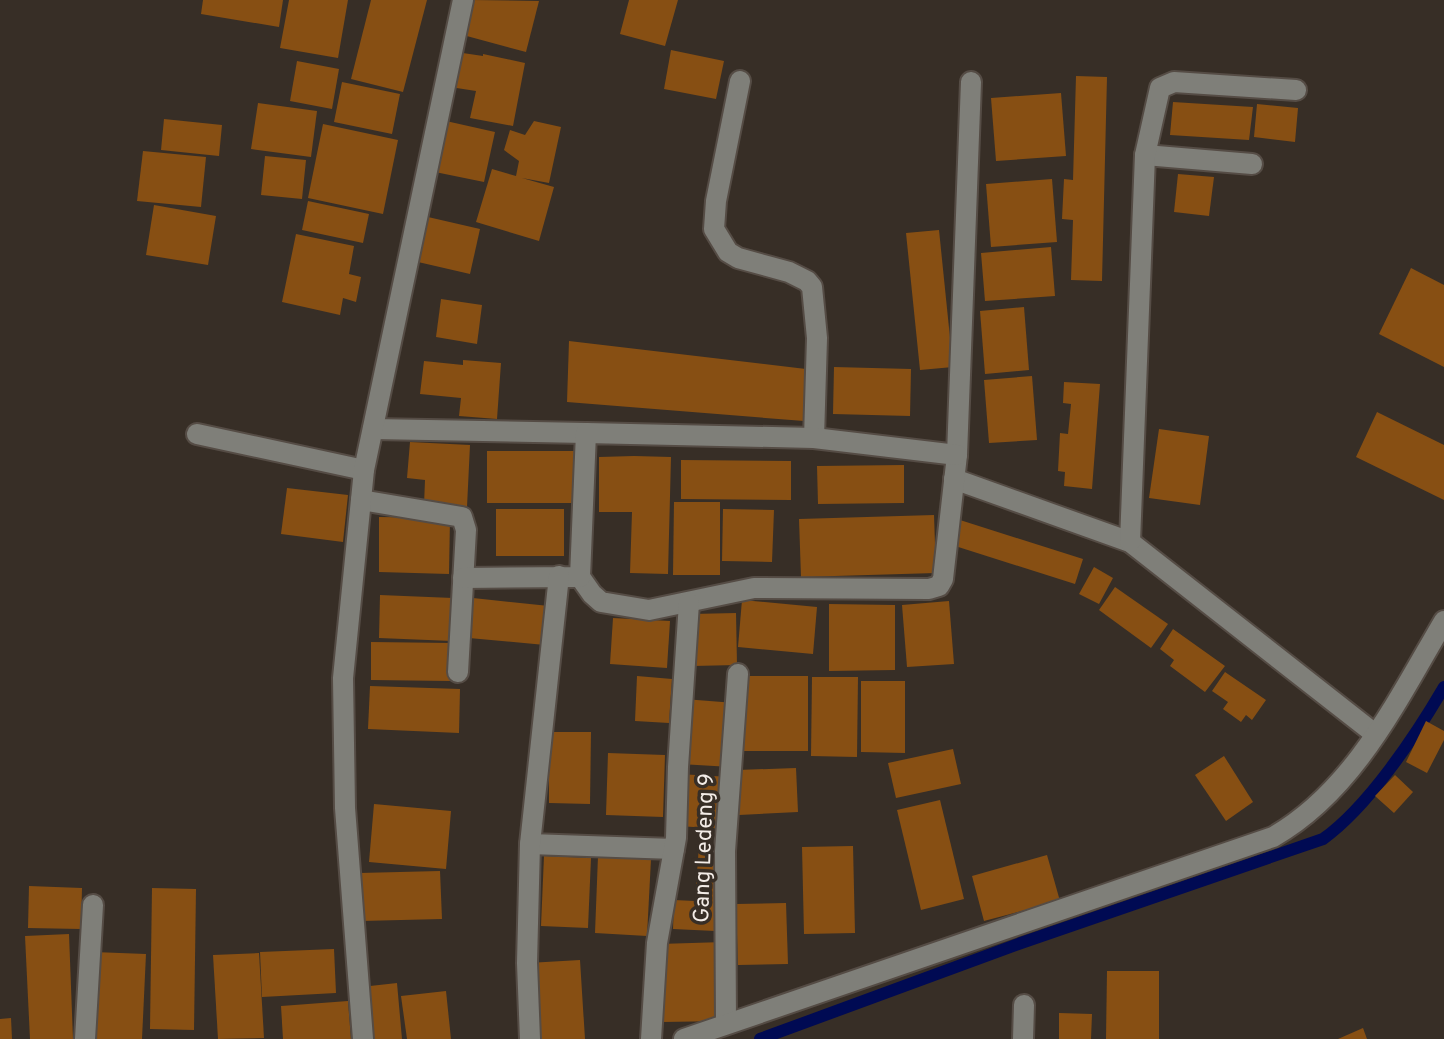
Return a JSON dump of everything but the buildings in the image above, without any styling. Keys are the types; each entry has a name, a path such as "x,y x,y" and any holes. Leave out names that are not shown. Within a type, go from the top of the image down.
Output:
{"street":[{"path":"363,1039 345,808 343,678 364,470 463,0"},
{"path":"740,81 716,201 714,229 728,252 738,258 789,272 812,287 817,338 814,438"},
{"path":"463,578 570,576 612,605 649,610 754,588 929,589 939,586 943,579 957,455 971,82"},
{"path":"1130,542 1145,155 1160,88 1174,82 1296,90"},
{"path":"1145,155 1252,164"},
{"path":"373,429 814,438 957,455"},
{"path":"530,1039 527,963 530,844 570,576 586,433"},
{"path":"197,434 364,470"},
{"path":"954,479 1130,542 1375,734"},
{"path":"361,500 462,517 466,530 458,672"},
{"path":"651,1039 657,943 674,849 689,603"},
{"path":"684,1039 1273,837 1317,808 1334,789 1375,734 1444,621"},
{"name":"Gang Ledeng 9","path":"726,1023 725,851 738,674"},
{"path":"530,844 674,849"},
{"path":"85,1039 93,905"},
{"path":"1023,1039 1024,1005"}],"waterway":[{"path":"760,1039 1021,943 1323,839 1374,790 1444,687"}]}
